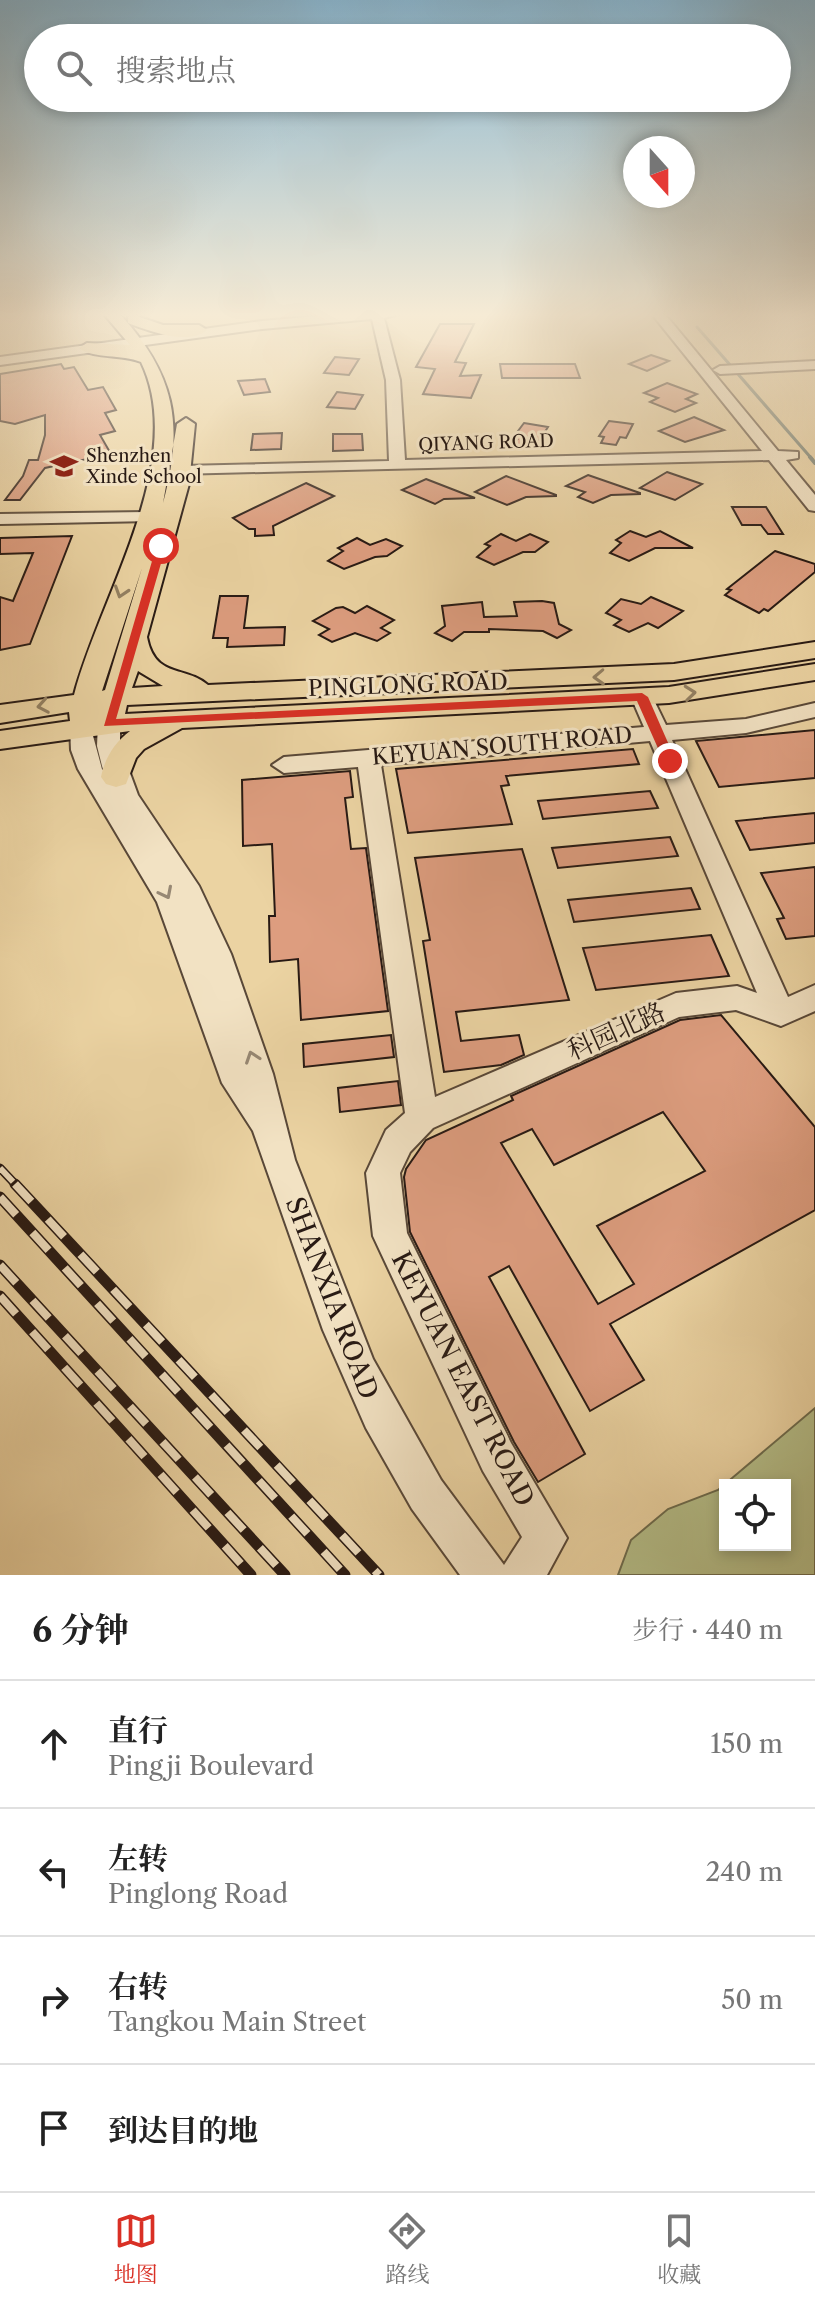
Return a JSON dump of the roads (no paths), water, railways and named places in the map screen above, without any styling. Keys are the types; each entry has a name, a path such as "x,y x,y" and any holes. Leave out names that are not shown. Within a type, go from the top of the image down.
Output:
{"main road":[{"path":"98,712 166,435 159,386"},
{"path":"98,712 134,637 182,471 186,425 184,399 175,386"},
{"path":"134,637 141,660 157,673 188,686 230,692"},
{"name":"PINGLONG ROAD","path":"0,740 98,712 230,692 648,674 754,662 815,650"},
{"name":"PINGLONG ROAD","path":"0,714 98,712 194,718 642,697 714,690 815,672"},
{"path":"116,777 121,754 129,746 156,729 194,718"}],"street":[{"path":"393,386 397,465"},
{"path":"723,386 784,455 815,481"},
{"path":"740,386 815,506"},
{"name":"QIYANG ROAD","path":"182,471 784,455"},
{"path":"0,519 146,517"},
{"path":"642,697 781,1014 815,997"},
{"name":"KEYUAN SOUTH ROAD","path":"284,765 746,726 815,710"},
{"name":"SHANXIA ROAD","path":"98,712 116,777 129,802 174,865 200,914 259,1076 270,1132 359,1378 415,1479 452,1533 487,1575"},
{"name":"SHANXIA ROAD","path":"98,712 90,769 170,900 238,1083 270,1132"},
{"path":"368,758 422,1118"},
{"name":"科园北路","path":"422,1118 676,1005 737,998 781,1014"},
{"name":"KEYUAN EAST ROAD","path":"422,1118 398,1141 383,1173 390,1236 497,1457 546,1538 522,1575"}],"waterway":[{"path":"749,386 812,459"},
{"path":"810,457 815,463"}],"railway":[{"path":"0,1168 17,1186"},
{"path":"15,1184 379,1575"},
{"path":"0,1197 345,1575"},
{"path":"0,1265 285,1575"},
{"path":"0,1296 251,1575"}],"place":[{"name":"Shenzhen Xinde School","path":"64,466"}]}
